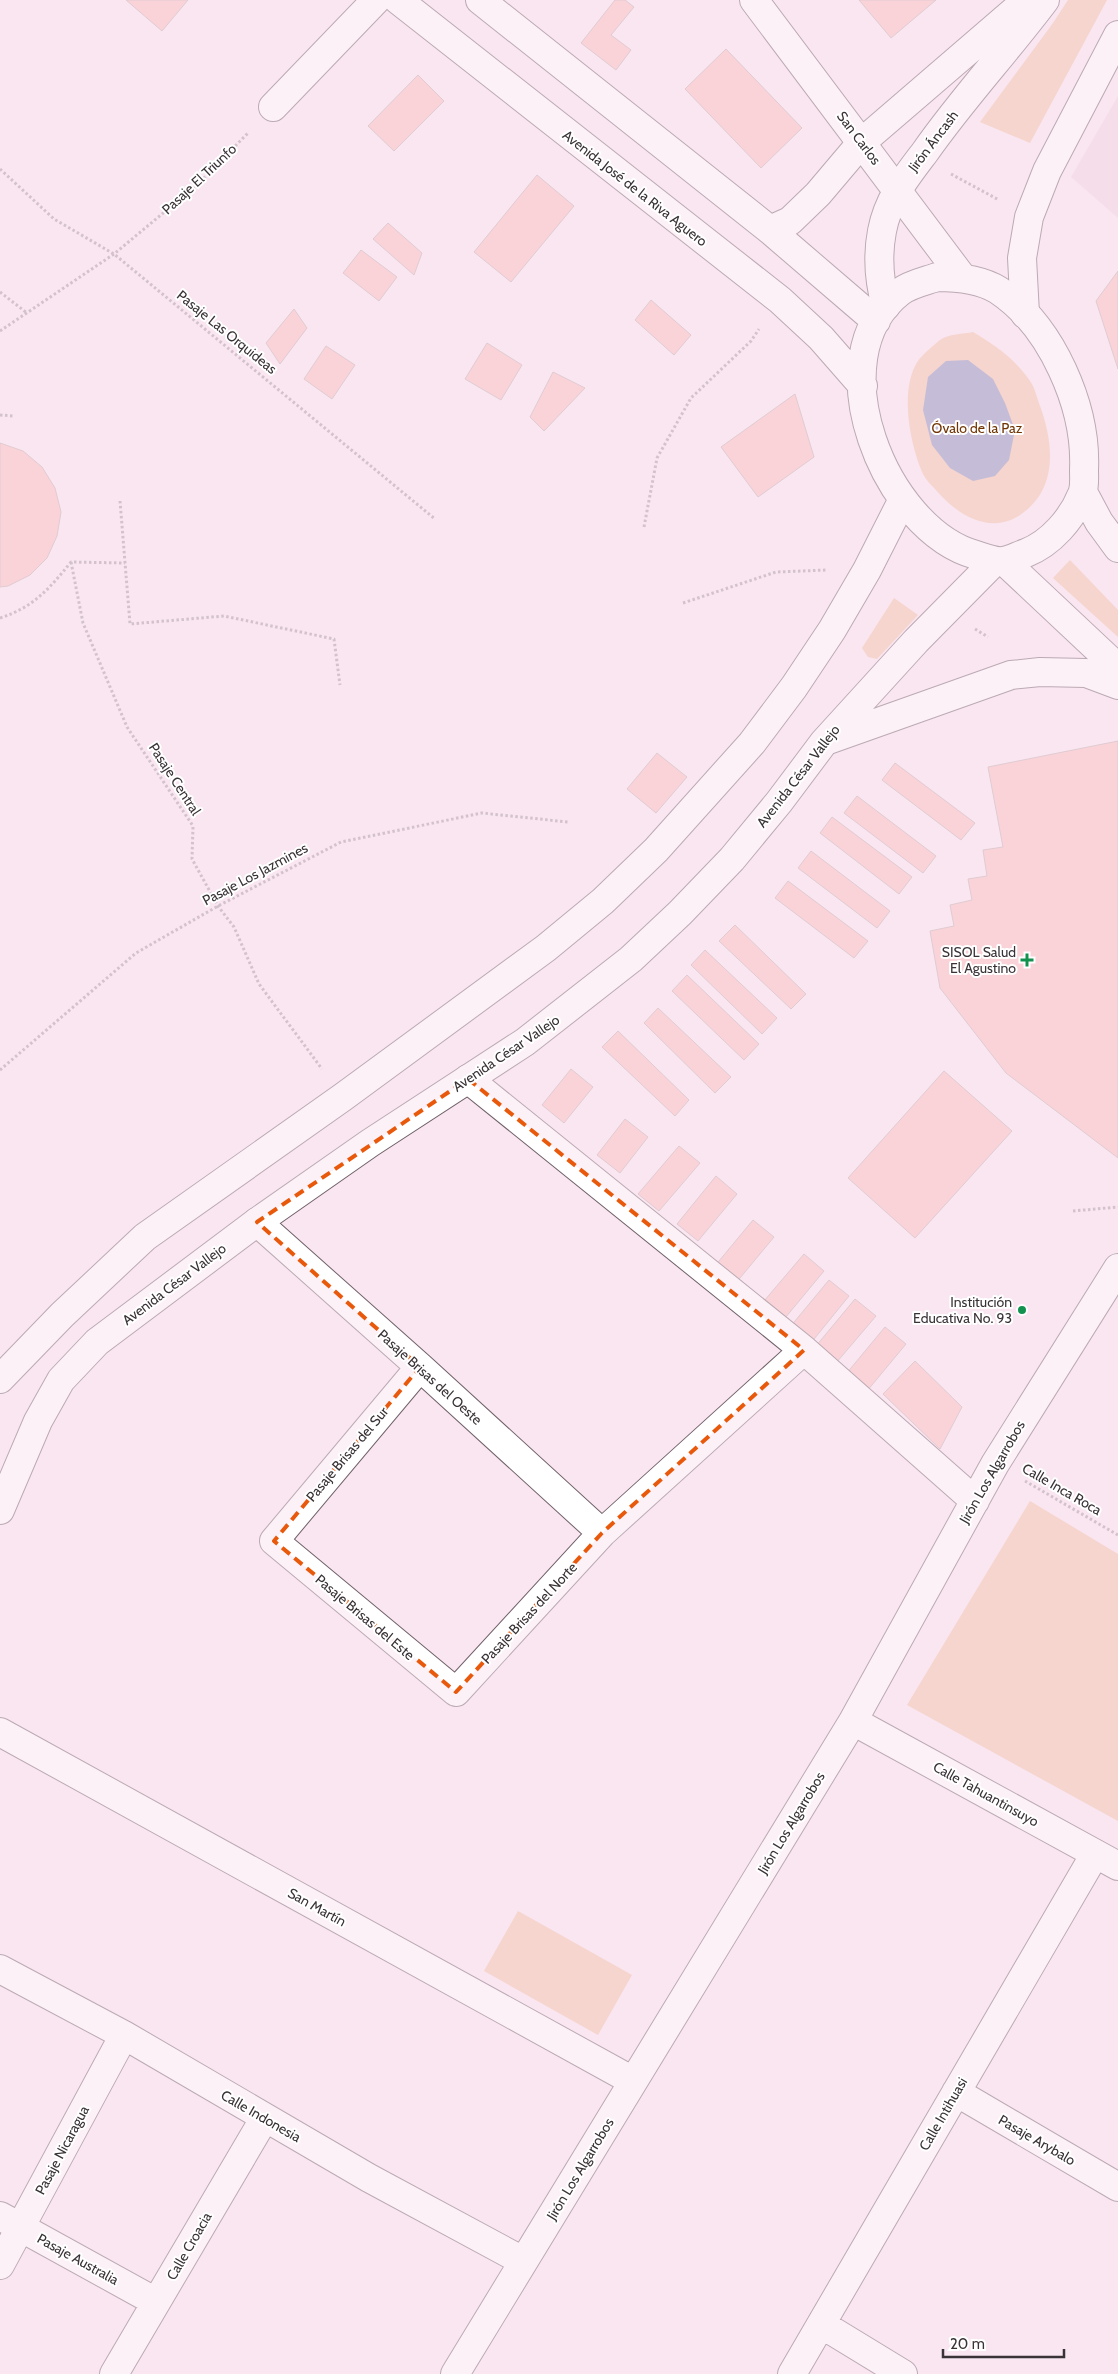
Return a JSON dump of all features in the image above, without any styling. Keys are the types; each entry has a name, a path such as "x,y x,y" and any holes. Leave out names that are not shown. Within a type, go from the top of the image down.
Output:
{"street":[{"path":"273,107 376,0"},
{"name":"Avenida José de la Riva Aguero","path":"398,0 780,300 821,338 863,386"},
{"path":"480,0 770,230 881,313"},
{"name":"San Carlos","path":"754,0 962,277"},
{"path":"770,230 790,222 818,194 862,142 1027,0"},
{"name":"Jirón Áncash","path":"881,313 878,277 882,230 897,189 950,116 1014,41 1045,0"},
{"path":"1026,314 1022,258 1029,217 1047,171 1118,35"},
{"path":"999,561 1038,548 1066,522 1083,492 1085,454 1078,412 1066,377 1048,343 1026,314 998,290 962,277 937,277 902,291 881,313 864,348 863,386 868,425 883,467 902,501 931,532 963,553 999,561 1118,668"},
{"path":"1083,492 1099,522 1118,548"},
{"path":"0,1379 62,1315 145,1237 343,1097 546,948 603,901 663,844 752,743 794,687 832,630 867,570 902,501"},
{"name":"Avenida César Vallejo","path":"0,1510 38,1421 61,1380 97,1342 257,1222 370,1143 525,1042 579,1002 631,959 680,913 756,830 824,742 916,641 999,561"},
{"path":"824,742 1011,675 1040,672 1086,673 1118,685"},
{"path":"468,1079 804,1350 975,1501"},
{"name":"Pasaje Brisas del Oeste","path":"257,1222 602,1533"},
{"name":"Jirón Los Algarrobos","path":"455,2374 853,1721 995,1464 1118,1268"},
{"name":"Pasaje Brisas del Norte","path":"456,1692 602,1533 804,1350"},
{"name":"Pasaje Brisas del Sur","path":"274,1541 420,1367"},
{"name":"Pasaje Brisas del Este","path":"274,1541 456,1692"},
{"name":"Calle Tahuantinsuyo","path":"853,1721 1107,1860"},
{"name":"San Martín","path":"0,1732 633,2081"},
{"name":"Calle Intihuasi","path":"792,2374 956,2092 1107,1860"},
{"name":"Calle Indonesia","path":"0,1969 124,2035 264,2119 523,2261"},
{"name":"Pasaje Nicaragua","path":"0,2265 10,2221 124,2035"},
{"name":"Pasaje Arybalo","path":"956,2092 1118,2187"},
{"name":"Calle Croacia","path":"114,2374 264,2119"},
{"name":"Pasaje Australia","path":"10,2221 156,2302"},
{"path":"821,2324 903,2374"}],"path":[{"name":"Pasaje El Triunfo","path":"0,331 114,254 198,184 273,107"},
{"name":"Pasaje Las Orquideas","path":"0,169 54,219 114,254 435,519"},
{"path":"944,170 1004,203"},
{"path":"0,292 27,313"},
{"path":"644,527 657,458 691,398 751,341 780,300"},
{"path":"0,415 14,416"},
{"path":"120,501 130,624 224,616 334,639 340,685"},
{"path":"0,618 19,612 45,594 71,562 126,563"},
{"name":"Pasaje Central","path":"71,562 83,623 127,727 193,826 192,859 218,906 234,927 259,984 343,1097"},
{"path":"683,604 776,572 815,570"},
{"name":"Pasaje Los Jazmines","path":"0,1070 136,953 218,906 341,842 482,813 568,822"},
{"path":"1073,1211 1118,1207"},
{"name":"Calle Inca Roca","path":"995,1464 1118,1535"}],"highlighted area":[{"path":"468,1079 804,1350 602,1533 456,1692 274,1541 420,1367 257,1222"}],"shaded area":[{"path":"1118,96 1118,218 1071,177"}],"green space":[{"path":"1068,0 1107,0 1030,143 980,122 1053,23"},
{"name":"Óvalo de la Paz","path":"973,332 989,342 1018,366 1030,381 1045,421 1050,451 1047,480 1041,493 1032,505 1020,515 1008,521 996,523 973,519 963,513 943,498 929,482 918,462 908,417 909,386 912,373 918,361 943,338"},
{"path":"1070,560 1118,610 1118,637 1053,578"},
{"path":"894,598 918,615 877,659 868,657 862,648"},
{"path":"1030,1501 1118,1554 1118,1821 907,1705"},
{"path":"518,1911 632,1975 598,2035 484,1971"}],"water":[{"path":"968,360 993,379 1005,403 1015,430 1009,460 995,476 973,481 950,468 932,445 923,410 928,377 946,361"}],"building":[{"path":"126,0 188,0 162,31"},
{"path":"615,0 625,0 634,7 611,35 631,50 616,70 581,43"},
{"path":"859,0 936,0 891,38"},
{"path":"726,49 802,128 761,168 685,89"},
{"path":"418,75 444,101 394,151 368,126"},
{"path":"537,175 574,206 511,282 474,252"},
{"path":"388,223 422,253 414,275 373,239"},
{"path":"361,250 397,277 379,301 343,273"},
{"path":"1118,271 1118,369 1096,301"},
{"path":"651,300 691,335 674,355 635,320"},
{"path":"294,309 307,328 280,364 266,343"},
{"path":"487,343 522,365 501,400 465,379"},
{"path":"326,346 355,365 332,399 304,379"},
{"path":"553,372 585,388 544,431 530,417"},
{"path":"795,394 814,457 758,497 721,447"},
{"path":"0,443 23,451 42,467 55,488 61,512 57,536 47,558 30,575 8,586 0,587"},
{"name":"SISOL Salud El Agustino","path":"1118,741 1118,1158 1006,1073 940,988 930,931 954,926 950,905 972,900 968,879 987,876 983,850 1003,847 988,767"},
{"path":"657,753 687,777 656,813 627,789"},
{"path":"895,763 975,823 961,840 882,780"},
{"path":"857,796 936,856 923,873 844,813"},
{"path":"832,817 912,877 899,894 820,833"},
{"path":"811,851 890,911 877,928 798,868"},
{"path":"788,881 868,941 854,958 775,898"},
{"path":"735,925 806,994 791,1009 719,941"},
{"path":"705,950 777,1018 762,1034 691,965"},
{"path":"687,975 759,1044 744,1060 672,991"},
{"path":"658,1008 731,1077 715,1093 644,1023"},
{"path":"618,1031 689,1100 675,1116 602,1047"},
{"path":"571,1069 593,1087 564,1123 542,1105"},
{"path":"944,1071 1012,1131 915,1238 848,1178"},
{"path":"625,1119 648,1137 620,1173 597,1155"},
{"path":"679,1146 700,1163 659,1211 638,1194"},
{"path":"716,1176 737,1194 698,1241 677,1224"},
{"path":"753,1220 774,1237 735,1284 714,1267"},
{"path":"804,1254 824,1271 785,1318 764,1301"},
{"path":"829,1280 849,1296 810,1344 790,1327"},
{"path":"855,1299 876,1316 836,1363 816,1346"},
{"path":"885,1327 906,1344 867,1391 846,1374"},
{"path":"915,1361 962,1407 940,1449 883,1394"}],"place":[{"name":"SISOL Salud El Agustino","path":"1027,960"},
{"name":"Institución Educativa No. 93","path":"1022,1310"}]}
